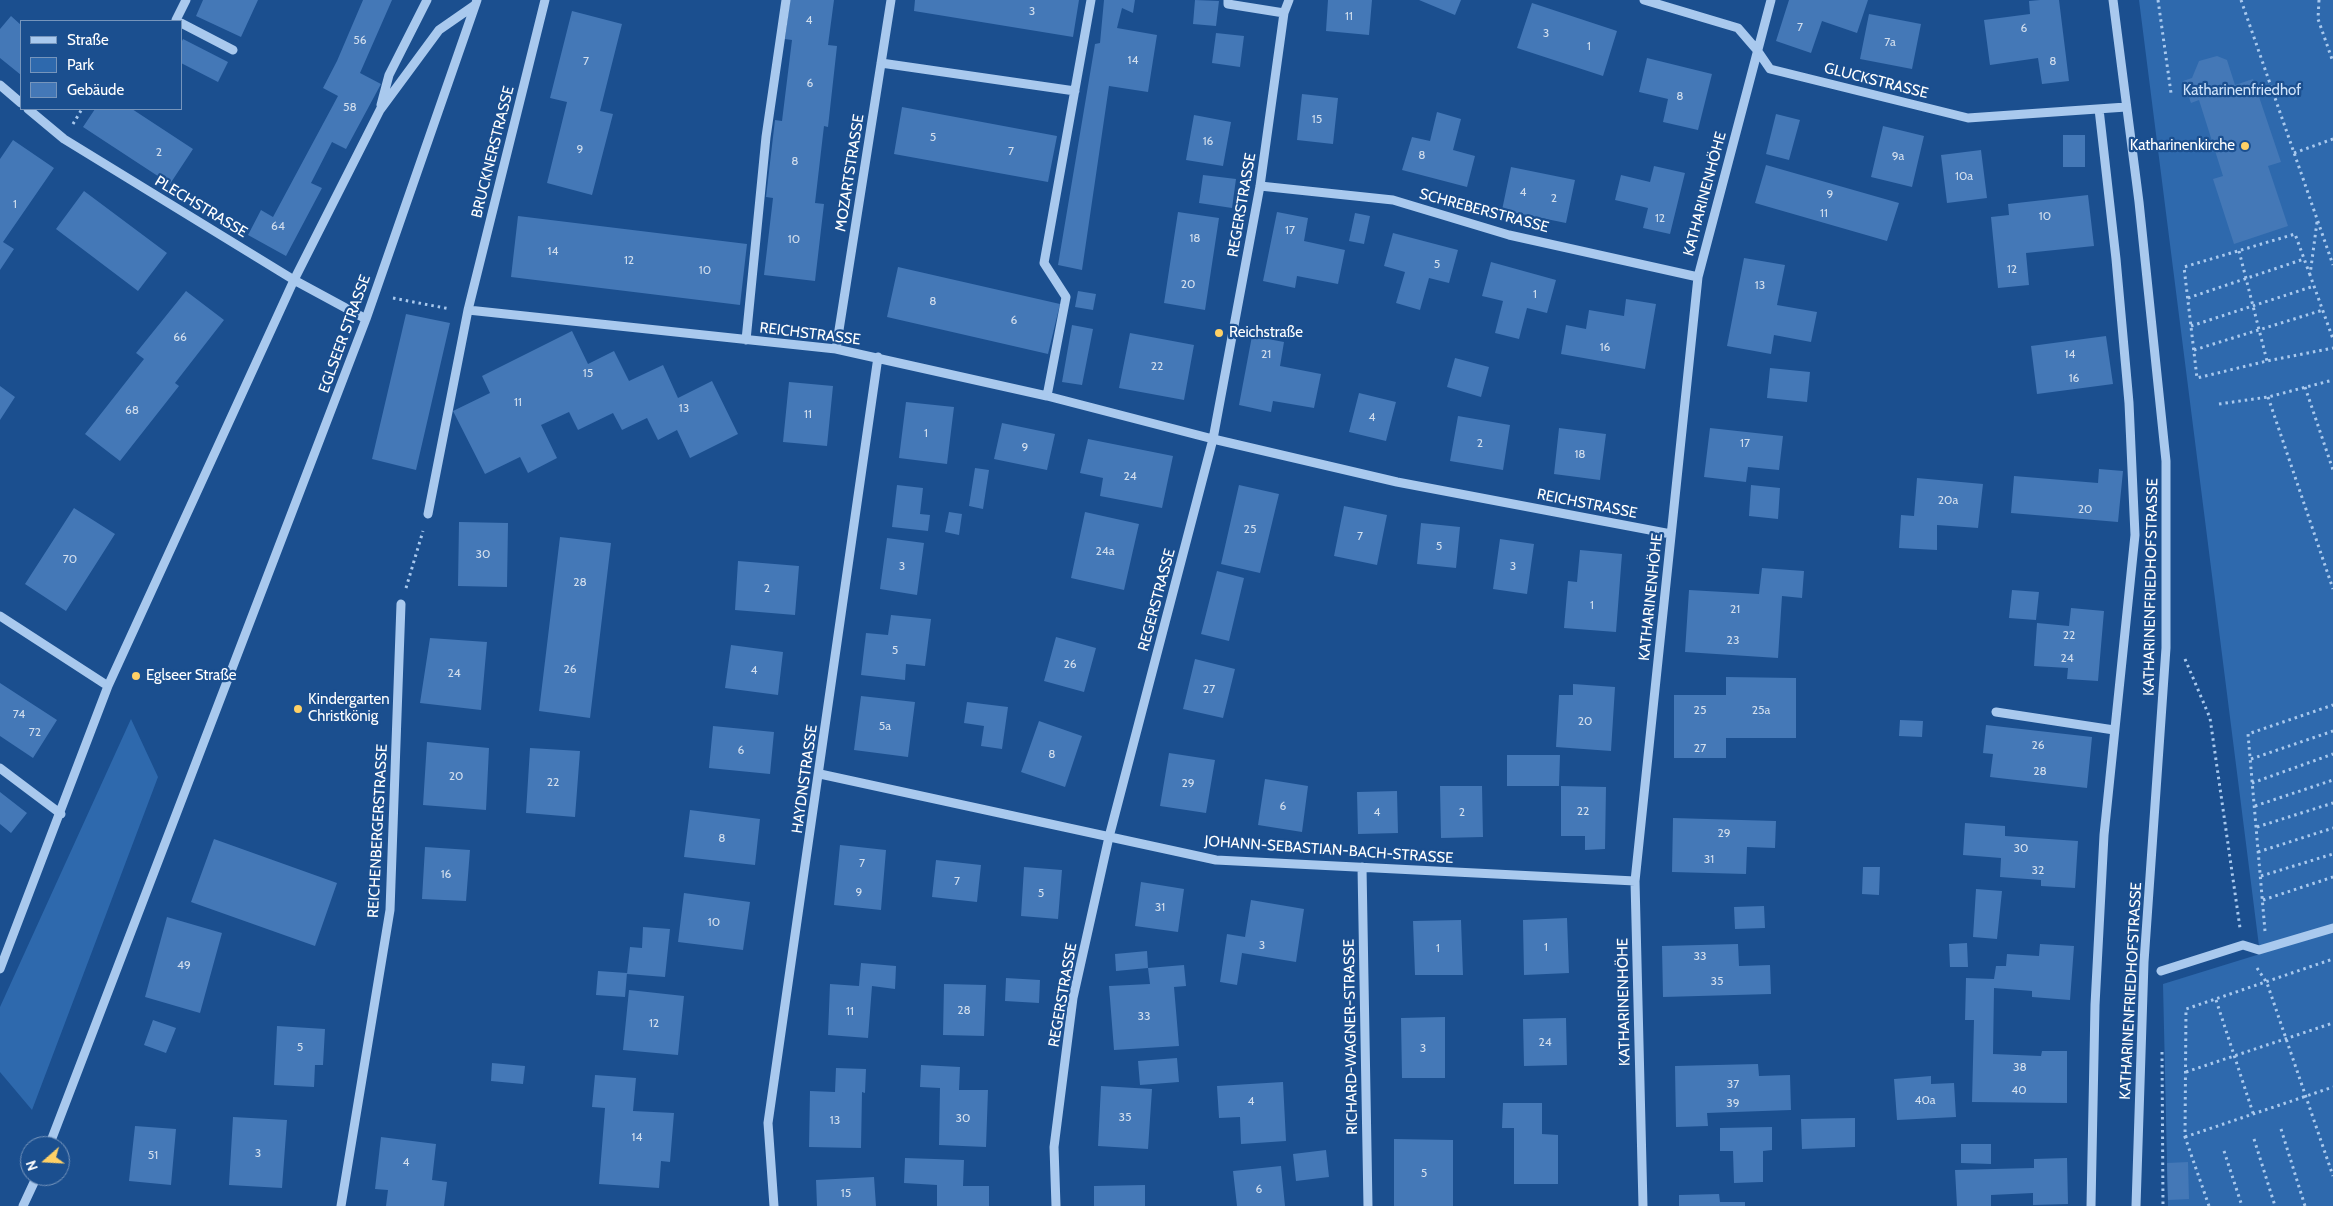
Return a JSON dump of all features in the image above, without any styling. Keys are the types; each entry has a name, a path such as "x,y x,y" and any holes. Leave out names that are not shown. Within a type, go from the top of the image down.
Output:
{"street":[{"path":"176,20 186,0"},
{"name":"EGLSEER STRASSE","path":"380,110 389,75 427,0"},
{"name":"BRUCKNERSTRASSE","path":"428,514 468,310 546,0"},
{"path":"746,340 766,137 786,0"},
{"name":"MOZARTSTRASSE","path":"836,349 891,0"},
{"path":"1047,396 1066,297 1044,263 1090,0"},
{"path":"1228,0 1228,4 1284,13"},
{"name":"REGERSTRASSE","path":"1056,1206 1054,1147 1073,998 1109,837 1213,439 1260,186 1284,13 1289,0"},
{"name":"GLUCKSTRASSE","path":"1644,0 1738,28 1770,69 1968,118 2126,106"},
{"name":"KATHARINENHÖHE","path":"1642,1206 1635,881 1698,277 1771,0"},
{"name":"KATHARINENFRIEDHOFSTRASSE","path":"2113,0 2139,202 2166,461 2166,648 2144,962 2136,1206"},
{"name":"EGLSEER STRASSE","path":"1,965 108,686 294,280 380,110 439,30 476,3"},
{"name":"EGLSEER STRASSE","path":"53,1136 366,318 476,3"},
{"path":"182,24 233,50"},
{"path":"881,63 1074,90"},
{"path":"0,85 20,102"},
{"path":"2091,1206 2095,1005 2104,835 2135,535 2129,403 2116,259 2099,109"},
{"name":"PLECHSTRASSE","path":"29,110 64,139 294,280 366,318"},
{"name":"SCHREBERSTRASSE","path":"1260,186 1393,200 1509,235 1698,277"},
{"name":"REICHSTRASSE","path":"468,310 836,349 1047,396 1213,439 1397,482 1671,534"},
{"name":"HAYDNSTRASSE","path":"774,1206 768,1123 820,774 878,357"},
{"name":"REICHENBERGERSTRASSE","path":"341,1206 390,910 402,604"},
{"path":"0,616 108,686"},
{"path":"1996,712 2114,730"},
{"path":"0,768 60,814"},
{"name":"JOHANN-SEBASTIAN-BACH-STRASSE","path":"820,774 1216,860 1635,881"},
{"name":"RICHARD-WAGNER-STRASSE","path":"1362,868 1368,1206"},
{"path":"2161,971 2243,945 2260,950 2333,928"},
{"path":"23,1206 33,1186"}],"path":[{"path":"2158,0 2171,93"},
{"path":"2241,0 2333,265"},
{"path":"2319,0 2318,19 2333,62"},
{"path":"2294,153 2333,139"},
{"path":"2310,275 2317,218"},
{"path":"2333,339 2294,234 2184,267 2197,378 2267,361 2333,348"},
{"path":"2239,250 2267,361"},
{"path":"2188,298 2304,259"},
{"path":"2191,326 2314,286"},
{"path":"397,299 446,309"},
{"path":"2194,350 2323,310"},
{"path":"2219,404 2268,397 2333,380"},
{"path":"2304,387 2333,470"},
{"path":"2268,397 2333,589"},
{"path":"402,604 428,514"},
{"path":"2183,655 2210,718 2243,945 2267,983 2333,1176"},
{"path":"2265,932 2248,734 2333,705"},
{"path":"2250,759 2333,731"},
{"path":"2252,782 2333,754"},
{"path":"2255,806 2333,780"},
{"path":"2256,827 2333,803"},
{"path":"2258,852 2333,828"},
{"path":"2261,876 2333,854"},
{"path":"2263,900 2333,877"},
{"path":"2209,1206 2185,1137 2186,1009 2333,960"},
{"path":"2216,999 2253,1113"},
{"path":"2186,1072 2333,1023"},
{"path":"2185,1137 2333,1087"},
{"path":"2281,1129 2305,1206"},
{"path":"2254,1139 2275,1206"},
{"path":"2224,1151 2242,1206"}],"green space":[{"name":"Katharinenfriedhof","path":"2139,0 2333,0 2333,1206 2168,1206 2163,984 2260,954"},
{"path":"131,719 158,777 32,1110 0,1072 0,1007"}],"building":[{"path":"203,0 258,0 241,37 196,16"},
{"path":"363,0 392,0 360,73 381,84 346,149 332,142 311,183 322,188 286,256 248,235 261,210 273,217 338,96 323,88 337,61"},
{"path":"790,0 834,0 828,45 837,46 828,127 824,126 815,203 824,204 815,281 764,275 773,198 766,197 775,120 782,121 792,40 785,39"},
{"path":"915,0 1079,0 1073,37 914,11"},
{"path":"1104,0 1135,0 1133,13 1122,8 1117,28 1157,35 1148,92 1109,86 1082,270 1058,265 1095,44 1100,43"},
{"path":"1195,0 1219,1 1216,26 1193,24"},
{"path":"1328,0 1372,0 1369,35 1326,31"},
{"path":"1419,0 1461,0 1455,15"},
{"path":"1789,0 1868,0 1857,33 1822,21 1811,53 1776,41"},
{"path":"2059,0 2069,81 2042,84 2038,58 1990,65 1984,20 2030,14 2029,1"},
{"path":"1532,3 1617,31 1603,76 1517,48"},
{"path":"572,11 622,24 600,111 613,114 592,195 547,183 567,102 550,98"},
{"path":"1869,14 1921,24 1912,69 1860,59"},
{"path":"11,16 20,24 20,74 0,58 0,29"},
{"path":"1216,33 1244,36 1240,67 1212,63"},
{"path":"183,39 228,62 218,82 182,64"},
{"name":"Katharinenkirche","path":"2217,56 2227,60 2235,85 2253,79 2281,162 2268,166 2288,226 2234,244 2213,179 2223,176 2199,100 2191,103 2183,81 2192,78 2199,61"},
{"path":"1647,58 1712,74 1698,130 1663,122 1668,99 1639,92"},
{"path":"1302,94 1338,98 1333,144 1297,140"},
{"path":"902,107 1057,136 1048,182 894,154"},
{"path":"94,110 134,110 193,149 170,184 83,127"},
{"path":"1437,112 1461,119 1453,150 1475,156 1467,187 1402,170 1412,137 1430,141"},
{"path":"1776,114 1800,120 1789,160 1766,154"},
{"path":"1194,115 1231,122 1223,166 1186,160"},
{"path":"1883,126 1924,136 1912,187 1871,177"},
{"path":"2063,135 2085,135 2085,167 2063,167"},
{"path":"13,140 54,168 3,242 14,249 0,270 0,159"},
{"path":"1981,150 1987,198 1947,203 1941,155"},
{"path":"1766,165 1899,203 1887,241 1755,203"},
{"path":"1654,166 1685,173 1670,234 1643,228 1648,208 1615,200 1621,175 1650,182"},
{"path":"1511,167 1575,180 1566,223 1502,210"},
{"path":"1203,175 1236,179 1232,208 1199,203"},
{"path":"84,191 167,253 138,291 56,229"},
{"path":"2088,195 2094,246 2026,253 2029,285 1998,288 1991,217 2009,215 2008,204"},
{"path":"1178,212 1219,218 1205,310 1164,303"},
{"path":"1277,212 1308,218 1304,241 1345,250 1338,284 1297,276 1295,288 1263,281"},
{"path":"1355,213 1370,216 1364,244 1349,241"},
{"path":"518,216 747,244 740,305 511,277"},
{"path":"1393,233 1458,250 1449,283 1429,278 1420,310 1396,303 1405,272 1384,266"},
{"path":"1744,258 1785,265 1777,305 1817,312 1811,342 1774,335 1771,354 1727,346"},
{"path":"1491,262 1556,280 1547,313 1527,308 1519,339 1495,333 1503,301 1482,296"},
{"path":"898,267 1060,304 1048,354 887,317"},
{"path":"186,291 224,320 175,383 179,386 120,461 85,434 144,359 136,353"},
{"path":"1078,291 1096,294 1093,310 1075,307"},
{"path":"1626,299 1656,304 1645,369 1561,354 1566,325 1586,329 1589,310 1624,316"},
{"path":"406,314 450,323 416,470 372,459"},
{"path":"1072,325 1093,329 1082,385 1062,382"},
{"path":"572,331 588,364 614,351 629,381 663,365 678,398 712,381 738,434 690,458 677,430 658,440 647,418 622,430 613,413 578,430 569,412 541,425 557,458 528,473 520,457 485,474 453,411 490,393 482,376"},
{"path":"1130,333 1194,345 1184,400 1119,388"},
{"path":"1252,336 1284,342 1280,366 1321,374 1314,408 1273,401 1271,412 1239,405"},
{"path":"2106,336 2113,384 2037,394 2031,346"},
{"path":"1455,358 1489,367 1481,397 1447,387"},
{"path":"1770,368 1810,372 1807,402 1767,398"},
{"path":"789,382 833,386 827,446 783,442"},
{"path":"0,386 15,397 0,420"},
{"path":"1359,393 1396,402 1386,441 1349,432"},
{"path":"906,402 954,407 947,464 899,458"},
{"path":"1458,416 1510,425 1503,470 1450,461"},
{"path":"1002,423 1055,434 1047,470 994,459"},
{"path":"1559,428 1606,434 1600,480 1554,474"},
{"path":"1710,428 1783,436 1779,470 1748,467 1746,482 1704,477"},
{"path":"1088,439 1173,456 1162,508 1100,496 1103,478 1080,473"},
{"path":"975,468 989,470 983,509 969,506"},
{"path":"2099,469 2123,471 2118,522 2011,513 2014,476 2098,483"},
{"path":"1917,478 1983,484 1978,528 1937,525 1937,550 1899,548 1901,515 1914,516"},
{"path":"897,485 923,488 920,514 930,515 928,531 892,527"},
{"path":"1239,485 1279,494 1260,573 1221,564"},
{"path":"1751,485 1780,488 1778,519 1749,516"},
{"path":"1344,506 1387,515 1377,565 1334,556"},
{"path":"74,508 115,534 66,611 25,584"},
{"path":"949,512 962,514 959,535 945,532"},
{"path":"1085,512 1139,524 1124,590 1071,578"},
{"path":"459,522 508,523 507,587 458,586"},
{"path":"1421,523 1460,527 1456,568 1417,564"},
{"path":"560,537 611,543 590,718 539,711"},
{"path":"887,538 924,543 917,595 880,589"},
{"path":"1500,539 1534,544 1527,594 1493,589"},
{"path":"1580,550 1622,554 1616,632 1564,628 1568,581 1577,582"},
{"path":"738,561 799,566 795,615 735,610"},
{"path":"1762,568 1804,571 1802,598 1782,596 1778,658 1685,652 1689,590 1759,594"},
{"path":"1217,571 1244,578 1229,641 1201,634"},
{"path":"2012,590 2039,592 2036,620 2009,618"},
{"path":"2071,608 2104,611 2098,681 2067,679 2068,668 2034,666 2037,623 2069,626"},
{"path":"891,615 931,619 925,666 906,664 905,680 861,675 866,633 888,635"},
{"path":"1056,637 1096,648 1084,692 1044,681"},
{"path":"430,638 487,642 481,710 420,703"},
{"path":"731,645 783,652 778,695 725,688"},
{"path":"1195,659 1235,669 1223,718 1183,709"},
{"path":"1726,677 1796,678 1796,738 1726,738 1726,758 1674,758 1674,695 1726,695"},
{"path":"0,683 57,720 33,758 0,736"},
{"path":"1573,684 1615,687 1611,751 1556,747 1559,695 1573,695"},
{"path":"861,696 915,702 908,757 854,750"},
{"path":"967,702 1008,707 1002,749 981,746 984,726 964,723"},
{"path":"1900,720 1923,721 1922,737 1899,736"},
{"path":"1039,721 1082,736 1065,787 1021,772"},
{"path":"1986,725 2092,737 2087,788 1990,777 1993,754 1983,753"},
{"path":"713,726 774,732 770,774 709,768"},
{"path":"427,742 489,748 486,810 423,805"},
{"path":"530,748 580,751 575,817 526,813"},
{"path":"1169,753 1215,760 1206,813 1160,806"},
{"path":"1507,755 1560,755 1559,786 1507,786"},
{"path":"1265,779 1308,786 1302,832 1258,825"},
{"path":"1440,786 1482,786 1483,837 1441,838"},
{"path":"1561,786 1606,787 1605,849 1585,850 1585,836 1561,836"},
{"path":"1397,791 1398,833 1358,834 1357,792"},
{"path":"0,792 27,813 11,833 0,824"},
{"path":"690,810 760,819 755,865 684,857"},
{"path":"1673,818 1776,821 1775,848 1747,847 1746,874 1672,872"},
{"path":"1965,823 2005,826 2005,836 2078,841 2075,888 2041,886 2041,880 2000,877 2001,858 1963,855"},
{"path":"214,839 337,883 315,946 191,902"},
{"path":"840,845 886,850 881,910 834,905"},
{"path":"425,847 470,850 466,901 422,899"},
{"path":"936,860 981,865 977,902 932,897"},
{"path":"1024,867 1062,870 1058,919 1021,916"},
{"path":"1863,867 1880,867 1879,895 1862,894"},
{"path":"1141,882 1184,889 1178,932 1135,926"},
{"path":"1976,889 2002,891 1997,939 1973,937"},
{"path":"684,893 750,902 743,950 678,942"},
{"path":"1251,900 1304,909 1296,962 1242,953 1237,985 1220,982 1227,934 1245,937"},
{"path":"1764,906 1765,928 1735,929 1734,907"},
{"path":"167,917 222,933 200,1013 145,997"},
{"path":"1567,918 1569,973 1524,975 1523,920"},
{"path":"1461,920 1463,975 1415,975 1413,921"},
{"path":"643,927 670,929 665,977 627,974 630,947 642,948"},
{"path":"1967,943 1968,967 1950,967 1949,944"},
{"path":"1738,944 1739,966 1770,965 1771,994 1663,997 1662,946"},
{"path":"2040,944 2074,946 2070,1000 2032,997 2032,991 1994,988 1993,1054 2041,1056 2042,1051 2067,1051 2067,1103 1972,1102 1974,1020 1965,1020 1966,978 1994,979 1996,966 2006,966 2007,954 2039,956"},
{"path":"1147,951 1148,968 1116,971 1115,954"},
{"path":"861,963 896,966 895,989 872,986 868,1038 828,1035 830,984 859,986"},
{"path":"1184,965 1186,986 1174,987 1179,1046 1114,1050 1109,986 1150,984 1148,968"},
{"path":"598,971 627,973 625,997 596,995"},
{"path":"1006,978 1040,980 1039,1003 1005,1001"},
{"path":"944,984 986,985 984,1036 943,1035"},
{"path":"629,990 684,996 678,1055 623,1050"},
{"path":"1445,1017 1445,1078 1402,1078 1401,1018"},
{"path":"1566,1018 1567,1065 1524,1066 1523,1019"},
{"path":"153,1020 176,1028 166,1053 144,1045"},
{"path":"277,1026 325,1029 323,1065 315,1065 314,1087 274,1085"},
{"path":"1177,1058 1179,1082 1140,1085 1138,1061"},
{"path":"492,1063 525,1066 523,1084 491,1081"},
{"path":"1758,1064 1759,1076 1790,1075 1791,1110 1707,1113 1708,1126 1676,1127 1675,1066"},
{"path":"921,1065 960,1067 959,1090 988,1090 986,1147 939,1145 940,1088 920,1087"},
{"path":"836,1068 866,1069 865,1093 862,1092 861,1148 809,1147 810,1091 835,1092"},
{"path":"595,1075 636,1078 633,1111 674,1113 670,1162 661,1161 659,1188 599,1184 605,1108 592,1107"},
{"path":"1931,1076 1931,1084 1954,1083 1956,1117 1897,1120 1894,1079"},
{"path":"1283,1082 1286,1141 1241,1144 1240,1117 1219,1118 1217,1086"},
{"path":"1101,1086 1152,1089 1148,1149 1098,1146"},
{"path":"1503,1103 1542,1103 1542,1134 1558,1135 1558,1184 1514,1184 1514,1128 1502,1128"},
{"path":"233,1117 287,1120 282,1188 229,1185"},
{"path":"1855,1118 1855,1147 1802,1149 1801,1119"},
{"path":"135,1126 176,1129 171,1185 129,1181"},
{"path":"1772,1127 1772,1150 1763,1151 1763,1182 1734,1183 1733,1151 1720,1151 1720,1128"},
{"path":"381,1137 436,1144 432,1180 447,1182 444,1206 386,1206 388,1190 375,1189"},
{"path":"1394,1139 1453,1140 1453,1206 1394,1206"},
{"path":"1961,1144 1991,1144 1991,1164 1961,1163"},
{"path":"1326,1150 1329,1177 1296,1181 1293,1154"},
{"path":"905,1158 964,1160 963,1186 989,1186 989,1206 937,1206 937,1185 904,1183"},
{"path":"2067,1158 2068,1204 2033,1205 2033,1193 1991,1195 1991,1206 1957,1206 1955,1170 2034,1168 2034,1159"},
{"path":"2188,1162 2189,1199 2168,1200 2167,1163"},
{"path":"1281,1166 1285,1206 1237,1206 1233,1171"},
{"path":"874,1177 876,1206 817,1206 816,1180"},
{"path":"1145,1185 1145,1206 1094,1206 1094,1186"},
{"path":"1719,1194 1720,1202 1745,1202 1745,1206 1679,1206 1679,1195"}],"place":[{"name":"Katharinenkirche","path":"2245,146"},
{"name":"Reichstraße","path":"1219,333"},
{"name":"Eglseer Straße","path":"136,676"},
{"name":"Kindergarten Christkönig","path":"298,709"}]}
